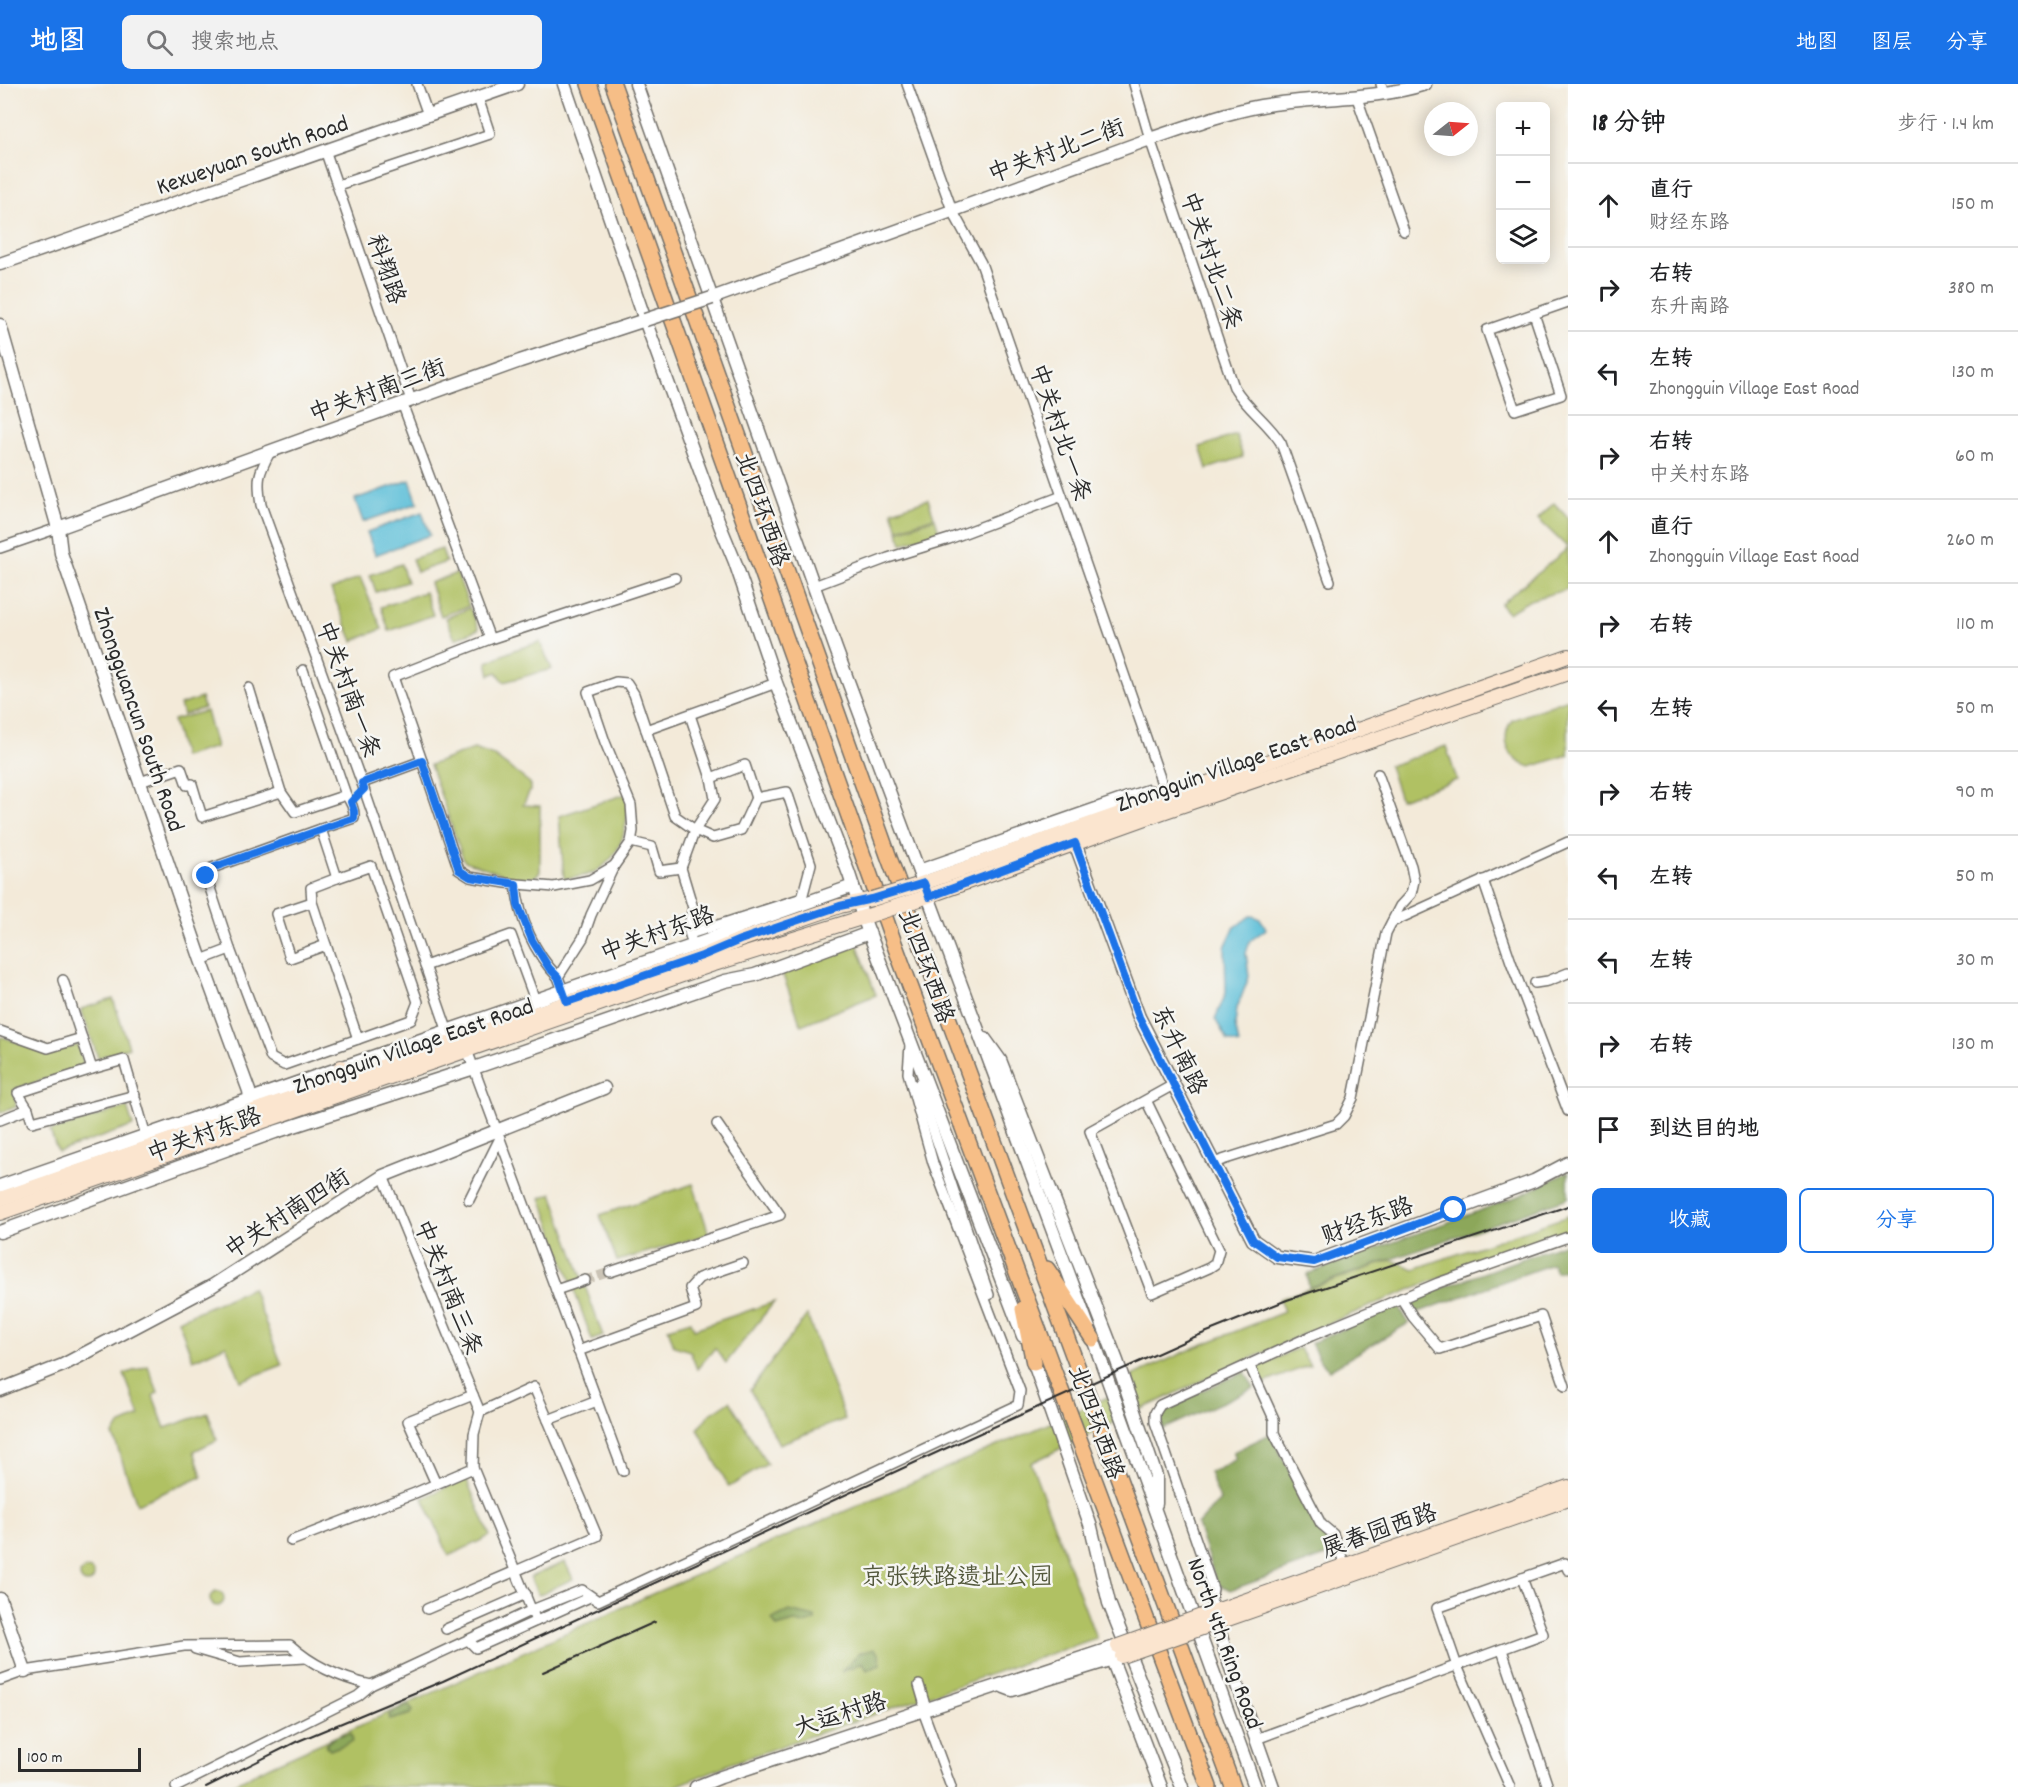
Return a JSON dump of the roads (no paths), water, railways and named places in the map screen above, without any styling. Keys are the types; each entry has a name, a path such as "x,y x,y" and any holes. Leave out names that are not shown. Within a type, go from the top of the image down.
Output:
{"highway":[{"name":"北四环西路","path":"589,84 878,899 1209,1787"},
{"name":"北四环西路","path":"613,84 888,855 1207,1717"},
{"path":"1031,1245 1093,1339"},
{"path":"1014,1264 1034,1363"},
{"name":"North 4th Ring Road","path":"1207,1717 1233,1787"}],"main road":[{"name":"Zhongguin Village East Road","path":"0,1213 253,1111 362,1074 449,1036 565,996 702,956 740,940 840,906 872,899 919,880 1167,798 1568,656"},
{"name":"Zhongguin Village East Road","path":"0,1199 148,1141 467,1050 714,964 924,898 1318,758 1568,673"},
{"path":"341,1067 362,1074"},
{"name":"展春园西路","path":"1211,1619 1345,1565 1568,1487"},
{"name":"展春园西路","path":"1211,1619 1568,1499"},
{"name":"大运村路","path":"1115,1653 1211,1619"}],"street":[{"path":"417,84 428,115"},
{"name":"Kexueyuan South Road","path":"0,264 517,84"},
{"name":"北四环西路","path":"564,84 645,320 735,562 776,683 1034,1363 1091,1527 1109,1603 1182,1787"},
{"name":"北四环西路","path":"636,84 924,898 975,1023 1156,1515"},
{"name":"中关村北一条","path":"907,84 952,210 981,263 1167,798"},
{"name":"中关村北二条","path":"1134,84 1150,139 1234,387 1245,403 1276,434 1286,453 1330,581"},
{"name":"中关村北二街","path":"711,298 1150,139 1221,116 1261,106 1357,98 1382,88 1425,84"},
{"path":"338,185 490,134 478,98"},
{"path":"1357,98 1404,231"},
{"name":"科翔路","path":"325,150 406,401 490,639"},
{"name":"中关村南三街","path":"58,528 406,401 711,298"},
{"path":"1534,314 1561,395 1515,410 1487,330 1568,302"},
{"name":"Zhongguancun South Road","path":"0,325 58,528 61,553 201,960 249,1091 253,1111"},
{"name":"中关村南一条","path":"270,452 261,469 258,484 261,505 363,786 449,1036"},
{"path":"814,586 1062,496"},
{"path":"0,548 58,528"},
{"path":"614,866 590,880 554,887 470,877 459,870 393,677 490,639 675,578"},
{"path":"303,670 354,811 354,818 212,868 206,876 230,949 271,1058 284,1065 358,1039 411,1020 418,1002 371,866 311,888 312,902 358,1039"},
{"path":"558,977 583,938 614,866 631,842 633,831 631,805 604,742 588,692 616,682 627,683 634,694 675,816 713,838 741,830 756,798 745,765 711,778"},
{"path":"646,730 776,683"},
{"path":"249,688 281,792 295,812 348,798 363,786 422,761"},
{"path":"690,715 711,778 715,799 696,830 681,868 693,908 688,928 691,940 802,898 811,864 787,792 756,798"},
{"path":"140,782 181,768 187,785 192,784 202,817 281,792"},
{"path":"1213,1163 1336,1124 1344,1116 1353,1098 1386,933 1400,906 1411,894 1414,881 1411,866 1378,774"},
{"path":"321,829 337,878"},
{"path":"631,842 652,847 659,871 681,868"},
{"path":"1392,922 1568,842"},
{"name":"东升南路","path":"1075,843 1139,1017 1253,1240 1277,1257"},
{"path":"1483,880 1510,962 1568,1112"},
{"path":"516,884 518,905 532,940 549,968 558,977 565,996"},
{"name":"中关村东路","path":"253,1111 341,1067 449,1036 535,1000 565,996 691,940 738,927 853,886"},
{"path":"312,902 276,914 290,958 326,945"},
{"name":"中关村东路","path":"0,1232 275,1131 474,1068 725,981 755,975 869,933"},
{"path":"425,966 511,935 535,1000"},
{"path":"201,960 230,949"},
{"path":"1534,984 1568,973"},
{"path":"63,980 92,1069"},
{"path":"975,1023 1000,1060 1117,1362 1156,1476 1156,1515"},
{"path":"0,1031 48,1048 82,1038"},
{"path":"176,1787 358,1696 371,1685 532,1610 582,1590 598,1601 1017,1405 1020,1391 933,1163 908,1073 910,1039"},
{"path":"467,1050 623,1471"},
{"path":"135,1095 32,1122 28,1109 18,1093 124,1060 135,1095 148,1141"},
{"path":"925,1076 918,1085 992,1303 999,1332"},
{"path":"1146,1100 1220,1250 1215,1264 1209,1268 1152,1293 1090,1131 1173,1084"},
{"name":"中关村南四街","path":"0,1390 63,1365 212,1286 383,1176 498,1135 604,1088"},
{"path":"0,1120 28,1109"},
{"path":"610,1272 780,1215 717,1124"},
{"path":"469,1200 498,1135"},
{"name":"中关村东路","path":"0,1186 148,1141"},
{"name":"财经东路","path":"1277,1257 1314,1262 1534,1181 1568,1164"},
{"name":"中关村南三条","path":"383,1176 480,1412"},
{"path":"1273,1787 1211,1619 1213,1589 1155,1422 1155,1413 1160,1405 1305,1338 1438,1283 1568,1237"},
{"path":"578,1351 696,1308 690,1288 694,1282 699,1278 743,1263"},
{"path":"556,1290 585,1280"},
{"path":"1401,1298 1413,1317 1440,1349 1541,1316 1564,1386"},
{"path":"1249,1364 1274,1419 1274,1433 1321,1524 1334,1534 1345,1565"},
{"path":"427,1609 517,1571 597,1536 534,1387 480,1412 474,1434 472,1468 517,1571 536,1621"},
{"path":"436,1484 408,1422 473,1395"},
{"path":"548,1420 597,1401"},
{"path":"291,1541 472,1468"},
{"name":"North 4th Ring Road","path":"1156,1515 1255,1787"},
{"path":"1510,1787 1456,1666 1437,1608 1565,1563 1568,1570"},
{"path":"1256,1739 1543,1634 1522,1578"},
{"path":"446,1629 526,1594"},
{"path":"468,1641 476,1648 590,1597"},
{"path":"0,1599 26,1671"},
{"path":"0,1680 26,1671 184,1646 290,1645 305,1659 346,1680 371,1685"},
{"path":"184,1646 240,1662 305,1659"},
{"path":"1502,1650 1548,1787"},
{"path":"1115,1653 1161,1787"},
{"name":"大运村路","path":"696,1787 1000,1685 1012,1690 1115,1653"},
{"path":"919,1685 924,1702 923,1711 951,1787"}],"water":[{"path":"410,480 418,503 363,522 355,499"},
{"path":"422,512 430,535 375,555 367,532"},
{"path":"1250,916 1260,920 1266,929 1250,941 1246,953 1249,977 1237,1008 1235,1025 1239,1044 1228,1041 1215,1019 1226,993 1225,947 1234,928"}],"tunnel":[{"path":"585,1280 610,1272"}],"railway":[{"path":"206,1787 296,1742 443,1681 940,1451 1192,1338 1287,1300 1568,1206"},
{"path":"543,1672 655,1622"}],"park label":[{"name":"京张铁路遗址公园","path":"957,1576"}]}
